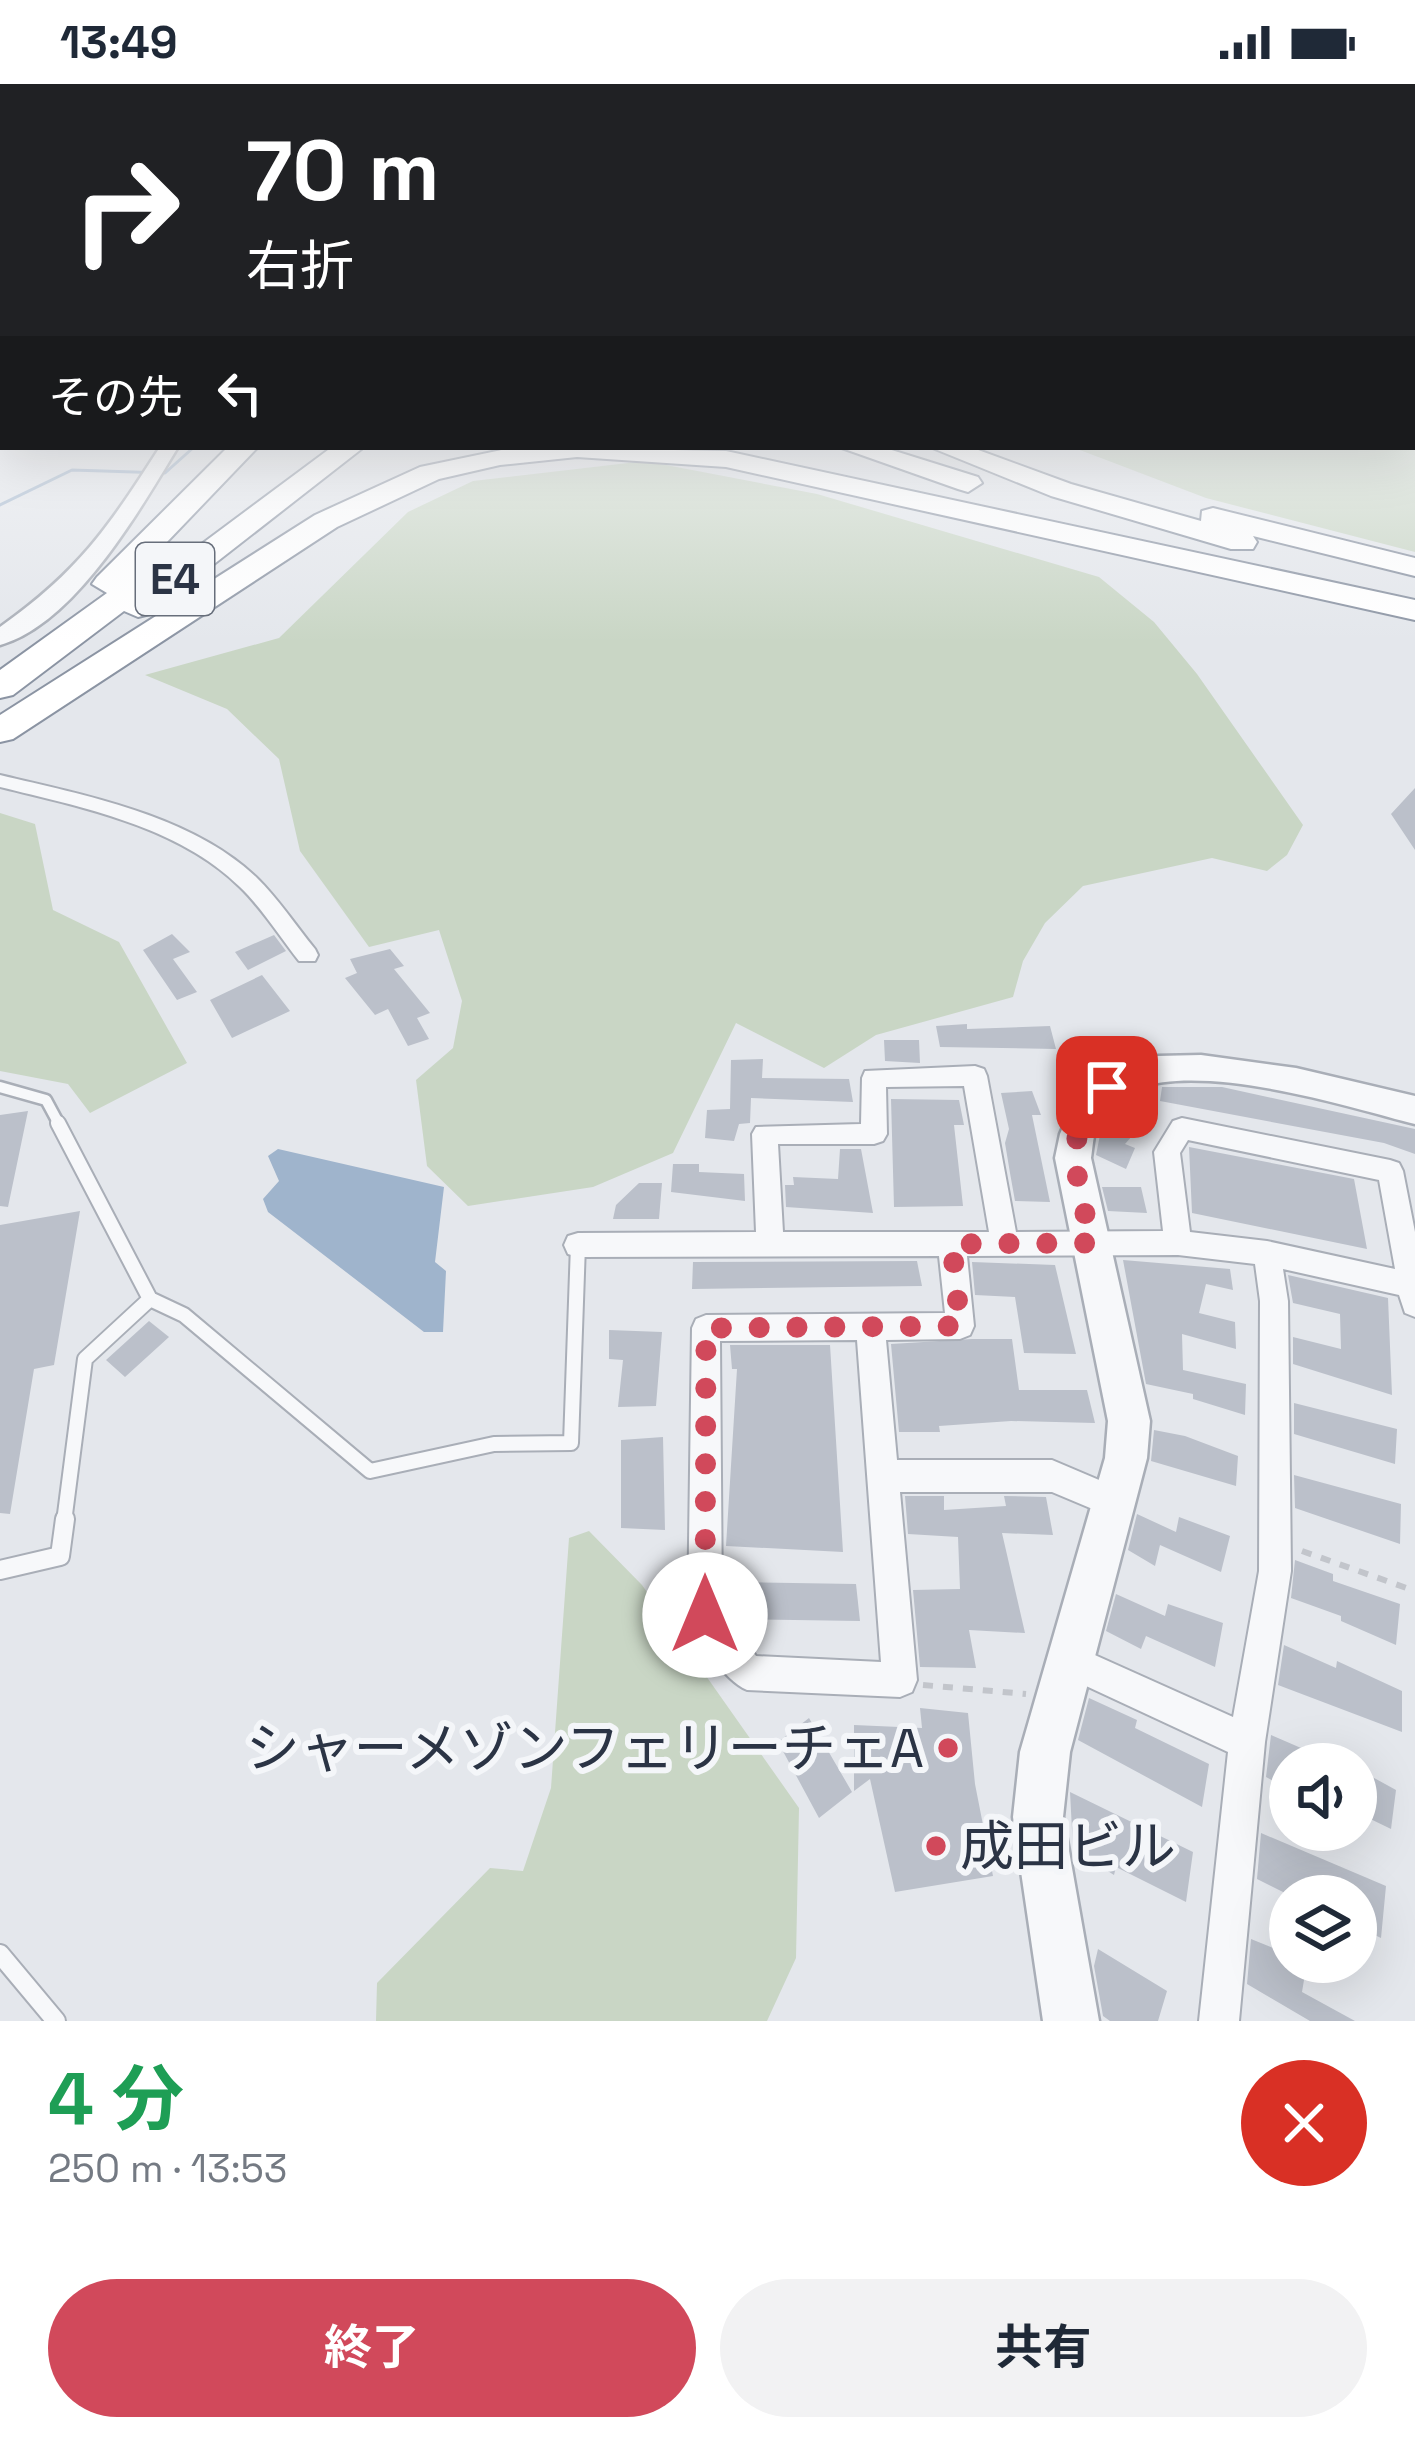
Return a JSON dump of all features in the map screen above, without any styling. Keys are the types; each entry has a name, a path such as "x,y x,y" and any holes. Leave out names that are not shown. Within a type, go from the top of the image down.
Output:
{"highway":[{"path":"0,668 129,565 230,461"},
{"name":"E4","path":"0,688 306,461"},
{"name":"E4","path":"0,710 331,461"},
{"path":"0,731 343,512 430,473 481,461"},
{"path":"737,461 1415,610"},
{"path":"794,461 1101,542"},
{"path":"902,461 1148,534 1415,596"},
{"path":"985,461 1131,512 1415,585"},
{"path":"1041,461 1185,509 1415,566"}],"street":[{"path":"0,638 61,595 105,550 157,461"},
{"path":"0,781 127,812 213,856 248,882 307,956"},
{"path":"1071,2021 1038,1817 1045,1752 1114,1502 1129,1421 1072,1158 1078,1126 1094,1098 1125,1076 1211,1068 1415,1109"},
{"path":"770,1245 765,1134 874,1134 874,1078 975,1076 1005,1244"},
{"path":"578,1246 1178,1243 1267,1253 1413,1294 1390,1171 1182,1128 1167,1152 1178,1243"},
{"path":"870,1327 900,1680 747,1673 705,1615 706,1328 960,1326 952,1244"},
{"path":"1219,2021 1247,1742 1275,1541 1274,1301 1267,1253"},
{"path":"883,1476 1052,1476 1114,1502"},
{"path":"1064,1678 1247,1742"}],"lane":[{"path":"0,1087 46,1100 150,1299 184,1315 370,1471 494,1444 571,1443 578,1246"},
{"path":"0,1570 60,1556 86,1359 150,1299"},
{"path":"0,1954 56,2021"}],"path":[{"path":"1275,1541 1415,1592"},
{"path":"900,1680 1064,1678"}],"green space":[{"path":"647,461 817,494 1099,577 1154,622 1197,674 1303,825 1287,855 1267,871 1212,858 1083,886 1045,923 1023,961 1013,997 876,1035 824,1068 736,1023 673,1153 593,1187 468,1206 427,1166 416,1080 453,1048 462,1001 439,930 369,947 300,851 279,759 227,709 145,675 279,638 408,512 473,481"},
{"path":"1110,461 1415,461 1415,552 1206,498"},
{"path":"0,813 35,824 53,910 119,942 187,1063 90,1113 68,1084 0,1071"},
{"path":"589,1531 642,1585 799,1808 796,1958 767,2021 376,2021 377,1983 490,1868 523,1871 551,1788 569,1538"}],"water":[{"path":"278,1149 444,1187 435,1262 446,1271 443,1332 424,1332 268,1212 263,1199 279,1181 268,1156"}],"building":[{"path":"1415,788 1415,850 1391,814"},
{"path":"172,934 190,952 173,959 197,992 177,1000 143,950"},
{"path":"274,935 286,951 248,970 235,952"},
{"path":"390,949 404,966 394,969 430,1013 417,1018 429,1039 408,1046 388,1009 375,1015 345,978 357,973 350,959"},
{"path":"262,975 290,1011 232,1038 210,1000"},
{"path":"967,1024 967,1029 1050,1026 1056,1049 940,1047 936,1026"},
{"path":"884,1040 919,1040 920,1063 885,1061"},
{"path":"763,1059 762,1078 849,1079 853,1102 751,1098 750,1123 739,1124 734,1141 705,1138 707,1110 730,1109 731,1060"},
{"path":"1162,1087 1222,1087 1415,1129 1415,1154 1384,1143 1160,1101"},
{"path":"1032,1091 1041,1115 1032,1115 1050,1202 1015,1201 1005,1143 1009,1129 1001,1093"},
{"path":"1127,1098 1155,1110 1125,1144 1135,1148 1126,1169 1096,1155 1103,1120"},
{"path":"891,1099 959,1100 964,1125 954,1125 963,1206 894,1207"},
{"path":"28,1111 8,1207 0,1206 0,1115"},
{"path":"1189,1147 1354,1179 1367,1249 1192,1213"},
{"path":"840,1149 861,1149 873,1213 786,1207 785,1185 794,1185 793,1177 838,1179"},
{"path":"673,1164 699,1164 699,1172 744,1174 745,1201 671,1192"},
{"path":"639,1183 662,1183 659,1219 613,1219 616,1205"},
{"path":"1102,1187 1141,1187 1147,1213 1108,1211"},
{"path":"80,1211 54,1365 34,1369 10,1514 0,1513 0,1225"},
{"path":"1123,1260 1230,1269 1233,1290 1206,1284 1199,1313 1235,1322 1236,1349 1182,1334 1183,1370 1246,1384 1245,1415 1193,1399 1193,1394 1146,1384"},
{"path":"917,1261 922,1286 692,1289 693,1262"},
{"path":"972,1262 1055,1265 1076,1354 1024,1353 1015,1297 975,1295"},
{"path":"1288,1275 1388,1298 1392,1395 1293,1364 1293,1337 1341,1349 1340,1314 1293,1303"},
{"path":"149,1321 169,1337 125,1377 106,1360"},
{"path":"609,1330 662,1332 656,1406 618,1407 623,1360 609,1359"},
{"path":"1012,1339 1019,1390 1087,1390 1095,1423 1011,1421 939,1426 940,1432 899,1432 891,1344"},
{"path":"730,1345 830,1345 843,1552 726,1546 737,1369 732,1369"},
{"path":"1294,1403 1397,1429 1395,1464 1294,1434"},
{"path":"1154,1430 1238,1456 1236,1486 1151,1461"},
{"path":"663,1437 665,1530 621,1528 621,1440"},
{"path":"1294,1475 1401,1504 1400,1544 1295,1508"},
{"path":"905,1496 944,1496 944,1510 1006,1506 1004,1496 1046,1497 1053,1535 1002,1533 1025,1633 969,1630 976,1668 920,1667 913,1590 960,1589 958,1537 908,1534"},
{"path":"1137,1514 1176,1532 1179,1517 1230,1536 1221,1572 1160,1545 1155,1566 1128,1550"},
{"path":"1295,1560 1333,1574 1333,1581 1400,1604 1396,1645 1341,1621 1341,1616 1291,1598"},
{"path":"727,1582 856,1584 860,1621 735,1619 726,1608"},
{"path":"1116,1594 1165,1616 1168,1604 1223,1623 1215,1667 1146,1636 1141,1649 1106,1631"},
{"path":"1284,1645 1336,1668 1337,1661 1402,1691 1402,1732 1278,1685"},
{"path":"1089,1698 1137,1720 1135,1728 1209,1764 1202,1807 1078,1740"},
{"path":"920,1708 968,1713 975,1784 993,1876 895,1892 870,1779 854,1791 854,1725 922,1728"},
{"path":"809,1718 852,1792 819,1818 778,1742"},
{"path":"1377,1780 1396,1790 1391,1829 1377,1822"},
{"path":"1070,1792 1193,1852 1186,1902 1116,1867 1114,1875 1073,1849"},
{"path":"1261,1833 1269,1836 1269,1851 1303,1851 1360,1875 1269,1875 1269,1885 1257,1879"},
{"path":"1377,1882 1386,1886 1381,1938 1377,1936"},
{"path":"1251,1939 1269,1946 1269,1983 1304,1983 1302,1992 1355,2021 1310,2021 1247,1984"},
{"path":"1098,1949 1167,1991 1158,2021 1110,2021 1103,2016 1094,1966"}],"waterway":[{"path":"0,505 72,470 165,473 178,461"}],"place":[{"name":"シャーメゾンフェリーチェA","path":"948,1748"},
{"name":"成田ビル","path":"936,1846"}],"route":[{"path":"705,1615 706,1328 960,1326 952,1244 1092,1243 1072,1158 1078,1126 1094,1098 1107,1087"}]}
